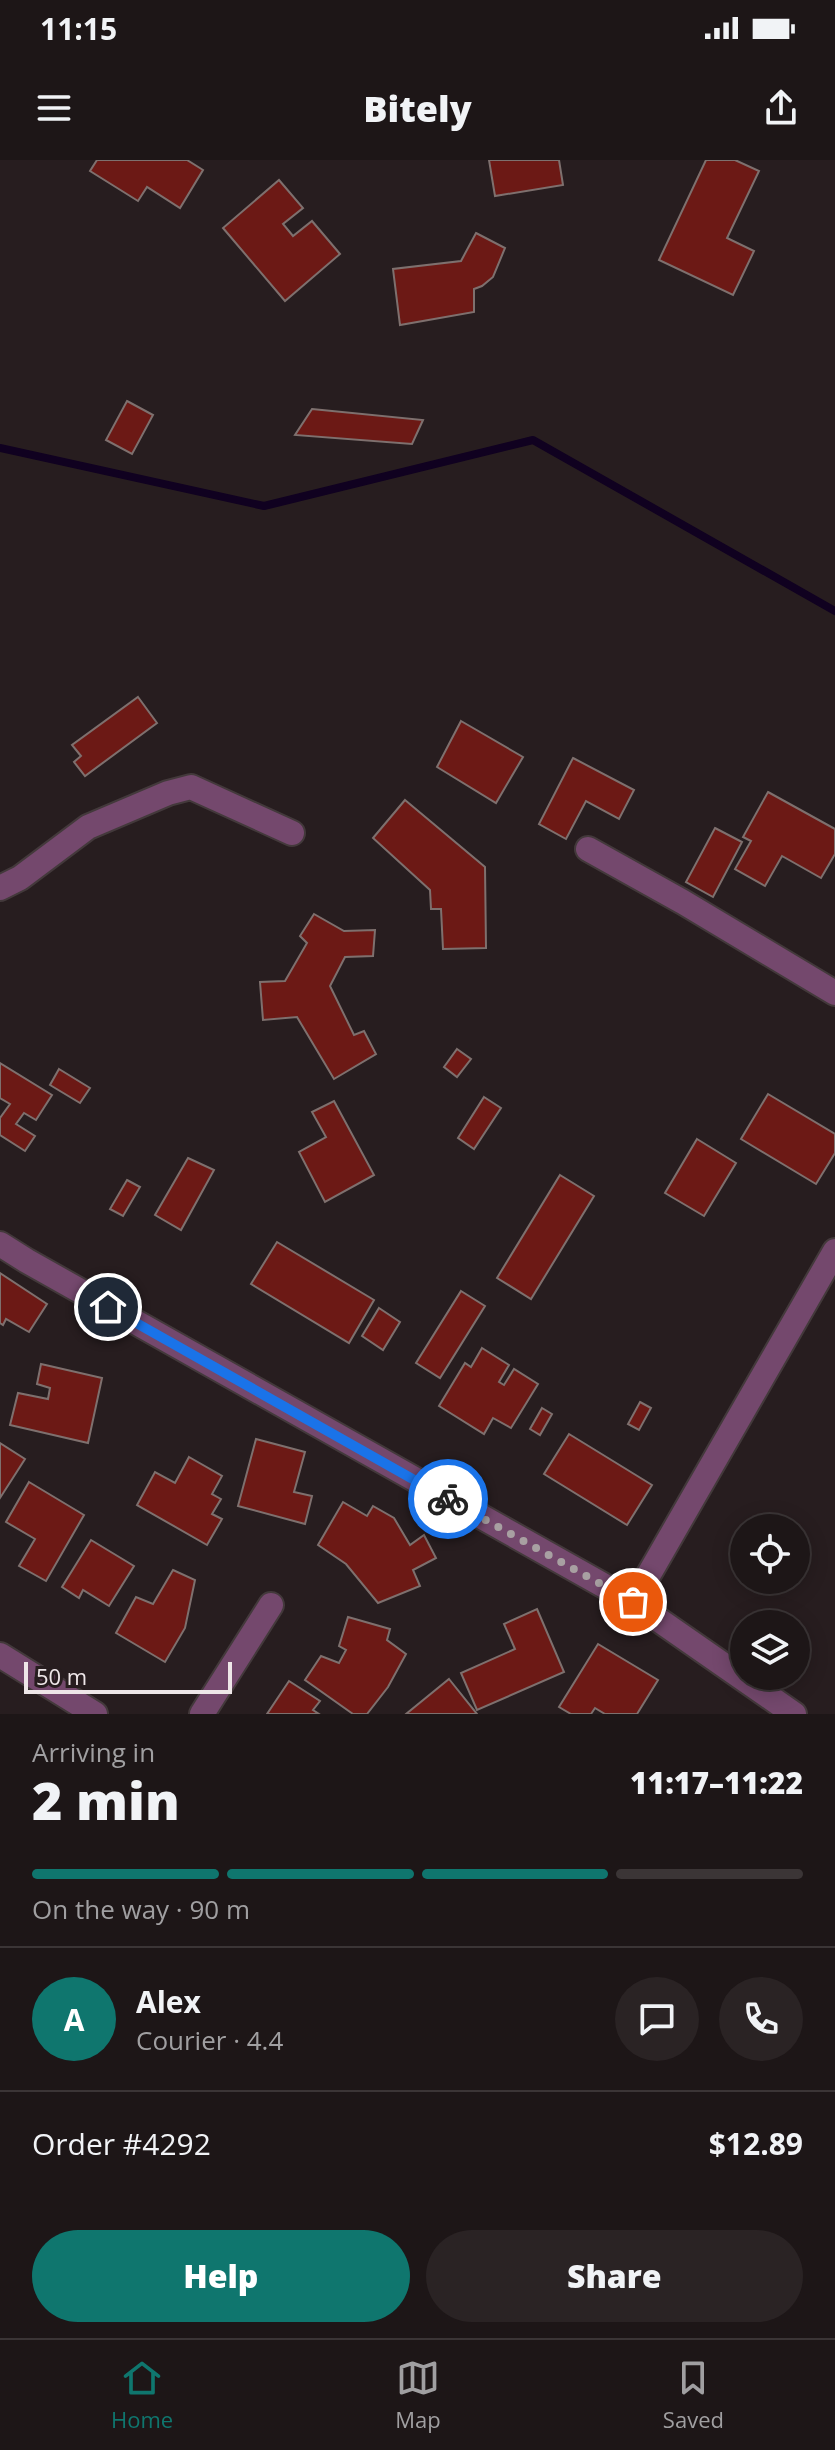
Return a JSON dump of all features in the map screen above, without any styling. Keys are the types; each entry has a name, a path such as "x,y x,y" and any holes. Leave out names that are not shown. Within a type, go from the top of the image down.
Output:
{"street":[{"path":"0,888 20,878 88,827 168,793 191,787 292,833"},
{"path":"588,849 835,993"},
{"path":"0,1244 633,1602 794,1714"},
{"path":"633,1602 835,1251"},
{"path":"202,1714 271,1605"},
{"path":"0,1655 95,1714"}],"building":[{"path":"97,160 187,160 203,170 180,208 147,187 138,201 90,171"},
{"path":"489,160 559,160 563,185 495,196"},
{"path":"706,160 735,160 759,171 727,238 754,251 733,295 659,260"},
{"path":"279,180 303,208 283,224 293,236 312,221 340,254 285,301 223,228"},
{"path":"476,233 505,248 493,277 474,289 474,312 400,325 393,269 461,261"},
{"path":"127,401 153,415 132,454 106,440"},
{"path":"312,409 423,420 412,444 295,435"},
{"path":"138,697 157,723 85,776 74,762 81,756 72,745"},
{"path":"461,721 523,757 496,803 437,767"},
{"path":"573,758 634,790 619,819 586,801 566,839 539,824"},
{"path":"768,792 835,829 835,854 821,878 782,856 765,886 735,869 751,841 743,837"},
{"path":"405,800 485,867 486,948 443,949 441,909 431,909 430,890 373,838"},
{"path":"715,828 742,842 713,897 686,882"},
{"path":"314,914 344,931 375,930 373,956 345,957 330,986 354,1035 364,1031 376,1054 334,1079 297,1017 263,1020 260,982 285,981 307,943 300,936"},
{"path":"457,1049 471,1059 457,1077 444,1067"},
{"path":"0,1063 52,1095 36,1120 24,1113 16,1124 35,1136 25,1151 0,1135 0,1118 10,1104 0,1098"},
{"path":"59,1069 90,1088 80,1103 50,1085"},
{"path":"768,1094 835,1134 835,1153 816,1184 741,1139"},
{"path":"484,1097 501,1108 474,1149 458,1138"},
{"path":"334,1101 374,1175 325,1202 299,1152 326,1137 312,1112"},
{"path":"697,1139 736,1163 704,1216 665,1193"},
{"path":"188,1158 214,1170 181,1230 155,1215"},
{"path":"560,1175 594,1196 531,1299 497,1278"},
{"path":"127,1180 140,1187 123,1216 110,1209"},
{"path":"277,1242 374,1300 349,1343 251,1284"},
{"path":"0,1273 47,1304 29,1332 6,1319 3,1325 0,1323"},
{"path":"461,1291 485,1306 440,1378 416,1363"},
{"path":"379,1308 400,1322 383,1350 362,1336"},
{"path":"482,1348 509,1365 499,1382 504,1385 514,1369 538,1384 511,1428 493,1418 484,1434 439,1406 465,1363 471,1367"},
{"path":"41,1364 102,1378 88,1443 10,1425 18,1393 48,1399 50,1388 37,1384"},
{"path":"640,1402 651,1408 639,1430 628,1424"},
{"path":"542,1408 552,1414 540,1435 530,1429"},
{"path":"569,1434 652,1485 627,1525 544,1474"},
{"path":"256,1439 305,1452 294,1492 312,1496 305,1524 238,1506"},
{"path":"0,1443 25,1459 0,1498"},
{"path":"189,1457 222,1476 212,1494 221,1499 212,1514 222,1519 207,1545 137,1505 155,1472 175,1483"},
{"path":"29,1482 84,1515 46,1581 19,1566 35,1539 6,1522"},
{"path":"343,1502 367,1516 373,1506 394,1518 410,1545 424,1535 436,1558 413,1570 420,1586 378,1603 346,1564 318,1545"},
{"path":"91,1540 134,1566 109,1606 83,1590 79,1598 62,1587"},
{"path":"173,1570 195,1580 185,1628 165,1662 116,1633 136,1597 153,1604"},
{"path":"537,1609 564,1672 477,1710 461,1673 515,1649 504,1624"},
{"path":"348,1617 390,1629 387,1640 406,1654 388,1687 367,1714 353,1714 305,1680 321,1656 339,1663 346,1650 339,1646"},
{"path":"598,1644 658,1680 637,1714 605,1714 595,1708 591,1714 571,1714 559,1707"},
{"path":"449,1679 477,1714 406,1714"},
{"path":"289,1681 320,1701 313,1710 319,1714 267,1714"}],"waterway":[{"path":"0,448 264,506 533,440 835,611"}],"way so far":[{"path":"448,1499 633,1602"}],"route":[{"path":"108,1307 448,1499"}]}
